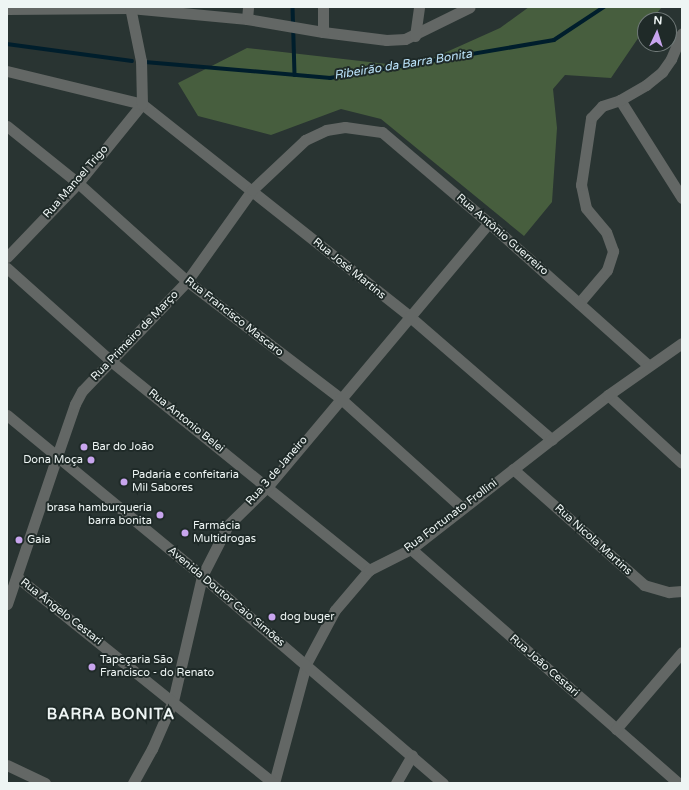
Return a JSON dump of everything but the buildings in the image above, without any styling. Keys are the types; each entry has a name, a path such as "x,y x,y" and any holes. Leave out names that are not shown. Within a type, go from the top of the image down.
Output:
{"street":[{"path":"247,19 248,7"},
{"path":"323,7 323,32"},
{"path":"415,36 418,7"},
{"path":"7,9 130,8 247,19 323,32 386,40 405,39 415,36 470,7"},
{"path":"7,71 142,104 141,60 130,8"},
{"path":"579,303 608,270 613,251 606,232 586,208 581,185 591,118 602,106 620,100 646,85 662,72 671,59 682,33"},
{"path":"620,100 682,198"},
{"name":"Rua Manoel Trigo","path":"7,257 78,183 142,104"},
{"name":"Rua José Martins","path":"142,104 409,316 552,440"},
{"name":"Rua Francisco Mascaro","path":"7,126 78,183 187,282 340,398 461,507"},
{"name":"Rua Antônio Guerreiro","path":"345,127 382,132 489,223 648,365"},
{"name":"Rua Primeiro de Março","path":"7,604 75,404 82,391 112,362 187,282 252,190 305,140 326,130 345,127"},
{"name":"Rua 3 de Janeiro","path":"133,783 152,749 173,701 202,576 228,525 268,486 340,398 489,223"},
{"name":"Rua Antonio Belei","path":"7,268 112,362 268,486 369,570"},
{"name":"Rua Fortunato Frollini","path":"273,783 306,664 335,610 369,570 410,549 461,507 552,440 608,395 648,365 682,343"},
{"path":"608,395 682,463"},
{"name":"Avenida Doutor Caio Simões","path":"7,415 202,576 443,783"},
{"name":"Rua Nicola Martins","path":"513,469 644,586 669,592 682,591"},
{"name":"Rua João Cestari","path":"410,549 678,783"},
{"name":"Rua Ângelo Cestari","path":"17,577 273,783"},
{"path":"616,729 682,652"},
{"path":"396,783 412,755"},
{"path":"7,765 45,783"}],"green space":[{"path":"529,7 662,7 658,12 637,12 637,40 611,78 565,75 553,89 557,128 552,202 524,236 381,119 341,109 271,135 198,116 178,83 247,48 413,67 500,28"}],"waterway":[{"path":"293,7 295,75"},
{"name":"Ribeirão da Barra Bonita","path":"145,62 330,78 554,40 604,7"},
{"name":"Ribeirão da Barra Bonita","path":"7,44 132,61"}],"place":[{"name":"Bar do João","path":"84,447"},
{"name":"Dona Moça","path":"91,460"},
{"name":"Padaria e confeitaria Mil Sabores","path":"124,482"},
{"name":"brasa hamburqueria barra bonita","path":"160,515"},
{"name":"Farmácia Multidrogas","path":"185,533"},
{"name":"Gaia","path":"19,540"},
{"name":"dog buger","path":"272,617"},
{"name":"Tapeçaria São Francisco - do Renato","path":"92,667"}],"district":[{"name":"BARRA BONITA","path":"111,715"}]}
